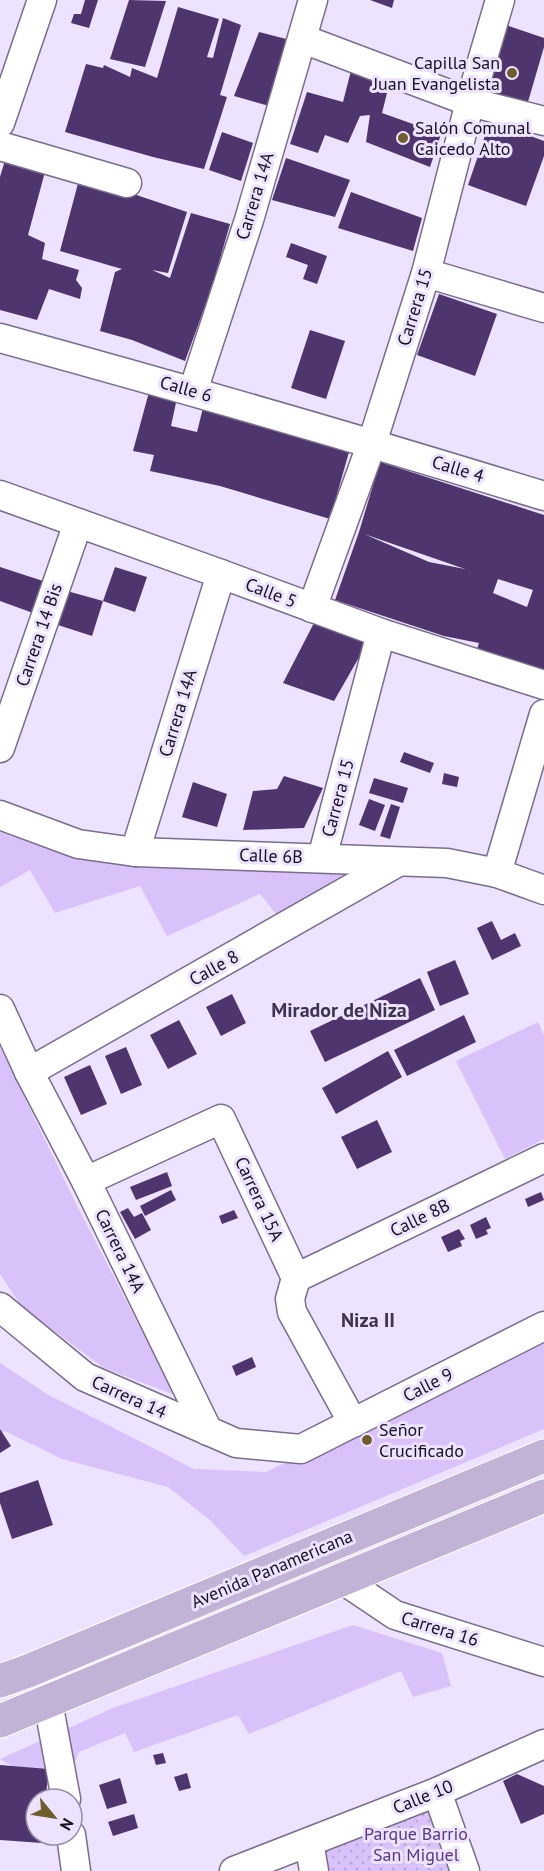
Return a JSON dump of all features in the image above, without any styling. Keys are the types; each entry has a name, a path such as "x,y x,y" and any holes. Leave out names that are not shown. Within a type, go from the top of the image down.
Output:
{"main road":[{"name":"Avenida Panamericana","path":"0,1681 544,1456"},
{"name":"Avenida Panamericana","path":"0,1721 544,1496"}],"street":[{"path":"0,123 8,75 42,0"},
{"name":"Carrera 14A","path":"193,391 249,220 313,0"},
{"name":"Carrera 15","path":"312,608 372,443 426,273 470,102 500,0"},
{"path":"303,39 470,102 544,121"},
{"path":"0,146 127,183"},
{"path":"426,273 544,308"},
{"name":"Calle 6","path":"0,338 372,443"},
{"name":"Calle 4","path":"372,443 544,496"},
{"name":"Calle 5","path":"0,495 381,633 544,685"},
{"name":"Carrera 14 Bis","path":"0,748 78,523"},
{"name":"Carrera 14A","path":"135,852 221,574"},
{"name":"Carrera 15","path":"322,858 381,633"},
{"path":"496,873 544,714"},
{"name":"Calle 6B","path":"0,815 78,844 135,852 447,863 496,873 544,890"},
{"name":"Calle 8","path":"29,1072 398,861"},
{"path":"0,1009 29,1072"},
{"name":"Carrera 14A","path":"29,1072 86,1181 208,1431"},
{"name":"Carrera 15A","path":"86,1181 221,1119 296,1278"},
{"name":"Calle 8B","path":"296,1278 544,1158"},
{"path":"296,1278 290,1299 292,1312 353,1423"},
{"name":"Carrera 14","path":"0,1307 85,1377 208,1431"},
{"name":"Calle 9","path":"208,1431 236,1443 301,1449 544,1326"},
{"name":"Carrera 16","path":"343,1580 394,1615 544,1662"},
{"path":"48,1702 64,1787"},
{"name":"Calle 10","path":"234,1871 437,1792 544,1744"},
{"path":"437,1792 465,1871"},
{"path":"309,1842 314,1871"},
{"path":"73,1847 76,1871"}],"green space":[{"path":"0,827 370,870 281,920 260,894 167,936 140,886 55,913 30,870 0,887"},
{"path":"538,1022 544,1036 544,1139 505,1159 456,1061"},
{"path":"0,1047 76,1204 175,1395 104,1368 22,1307 0,1274"},
{"path":"544,1341 544,1429 244,1556 210,1520 168,1487 62,1459 5,1431 0,1434 0,1363 47,1394 194,1469 266,1472"},
{"path":"353,1625 442,1653 451,1686 413,1697 401,1671 249,1734 238,1715 134,1752 125,1733 79,1752 64,1787 49,1787 0,1759 113,1708"},
{"name":"Parque Barrio San Miguel","path":"432,1809 453,1871 325,1871 321,1851"}],"building":[{"path":"85,0 98,0 89,28 71,23 74,14 81,14"},
{"path":"129,0 166,1 145,67 110,59"},
{"path":"370,0 394,0 392,8"},
{"path":"178,7 219,19 207,57 213,58 223,18 241,25 220,95 227,97 204,169 65,132 86,64 103,68 104,65 130,77 132,68 157,78"},
{"name":"Capilla San Juan Evangelista","path":"503,24 544,38 544,47 525,112 480,98"},
{"path":"259,32 290,40 273,107 234,96"},
{"path":"354,59 391,77 382,113 441,134 430,167 366,142 370,115 360,116 348,143 325,135 318,153 290,144 307,92 343,102"},
{"path":"490,121 544,141 544,156 526,206 468,185"},
{"path":"222,132 253,143 241,181 209,170"},
{"path":"6,157 46,168 28,235 45,243 42,259 79,270 76,280 82,288 80,299 49,289 37,320 0,310 0,177"},
{"path":"286,158 350,180 335,217 272,200"},
{"path":"80,176 187,212 168,273 152,270 170,278 191,213 230,224 212,287 185,361 132,340 100,331 115,272 122,269 60,251"},
{"path":"351,192 422,218 413,251 338,228"},
{"path":"291,243 327,256 317,284 303,279 308,265 286,257"},
{"path":"439,294 497,314 475,376 417,355"},
{"path":"310,330 345,341 326,399 291,388"},
{"path":"149,392 177,398 171,426 197,432 203,408 349,452 330,519 220,486 150,471 154,455 133,451"},
{"path":"380,462 544,515 544,672 476,652 479,643 444,636 335,600","holes":["364,534 465,569 429,562","498,579 533,590 527,607 493,593"]},
{"path":"0,567 43,581 33,613 0,601"},
{"path":"115,567 147,577 135,612 103,601"},
{"path":"67,591 103,601 92,636 58,625"},
{"path":"315,621 369,640 334,701 283,683"},
{"path":"404,752 434,763 430,773 400,762"},
{"path":"444,773 459,777 457,787 442,784"},
{"path":"284,776 323,788 304,828 243,830 253,791 277,789"},
{"path":"374,778 408,788 403,803 369,793"},
{"path":"193,782 227,794 217,827 182,817"},
{"path":"369,799 385,805 375,831 359,825"},
{"path":"391,804 400,807 390,839 380,836"},
{"path":"492,921 501,940 515,933 521,946 492,960 477,928"},
{"path":"455,960 469,994 440,1006 427,972"},
{"path":"420,978 435,1010 325,1062 310,1031"},
{"path":"232,994 246,1023 221,1036 206,1007"},
{"path":"464,1015 476,1042 407,1076 394,1050"},
{"path":"179,1020 197,1054 168,1069 150,1035"},
{"path":"126,1047 142,1085 121,1094 105,1056"},
{"path":"388,1051 402,1077 336,1114 322,1088"},
{"path":"90,1065 107,1104 81,1115 64,1077"},
{"path":"377,1120 392,1152 357,1169 341,1137"},
{"path":"167,1172 172,1186 136,1200 130,1187"},
{"path":"171,1190 176,1200 145,1216 140,1206"},
{"path":"541,1192 544,1200 528,1207 525,1199"},
{"path":"128,1208 134,1217 142,1213 151,1230 135,1239 120,1212"},
{"path":"234,1210 238,1218 222,1224 219,1216"},
{"path":"486,1217 491,1228 486,1230 488,1234 476,1239 470,1225"},
{"path":"459,1229 465,1239 460,1241 462,1246 448,1252 441,1237"},
{"path":"252,1357 256,1367 236,1376 232,1366"},
{"path":"0,1429 11,1446 0,1453"},
{"path":"38,1480 53,1525 12,1539 0,1503 0,1493"},
{"path":"163,1753 166,1763 156,1765 153,1755"},
{"path":"0,1765 48,1769 47,1787 24,1787 24,1842 0,1840"},
{"path":"187,1773 191,1788 179,1791 174,1777"},
{"path":"517,1774 544,1786 544,1814 521,1824 503,1781"},
{"path":"120,1778 127,1803 107,1809 99,1785"},
{"path":"134,1814 138,1828 113,1836 108,1822"}],"place":[{"name":"Capilla San Juan Evangelista","path":"512,73"},
{"name":"Salón Comunal Caicedo Alto","path":"403,138"},
{"name":"Señor Crucificado","path":"367,1440"}],"district":[{"name":"Mirador de Niza","path":"339,1010"},
{"name":"Niza II","path":"368,1320"}]}
